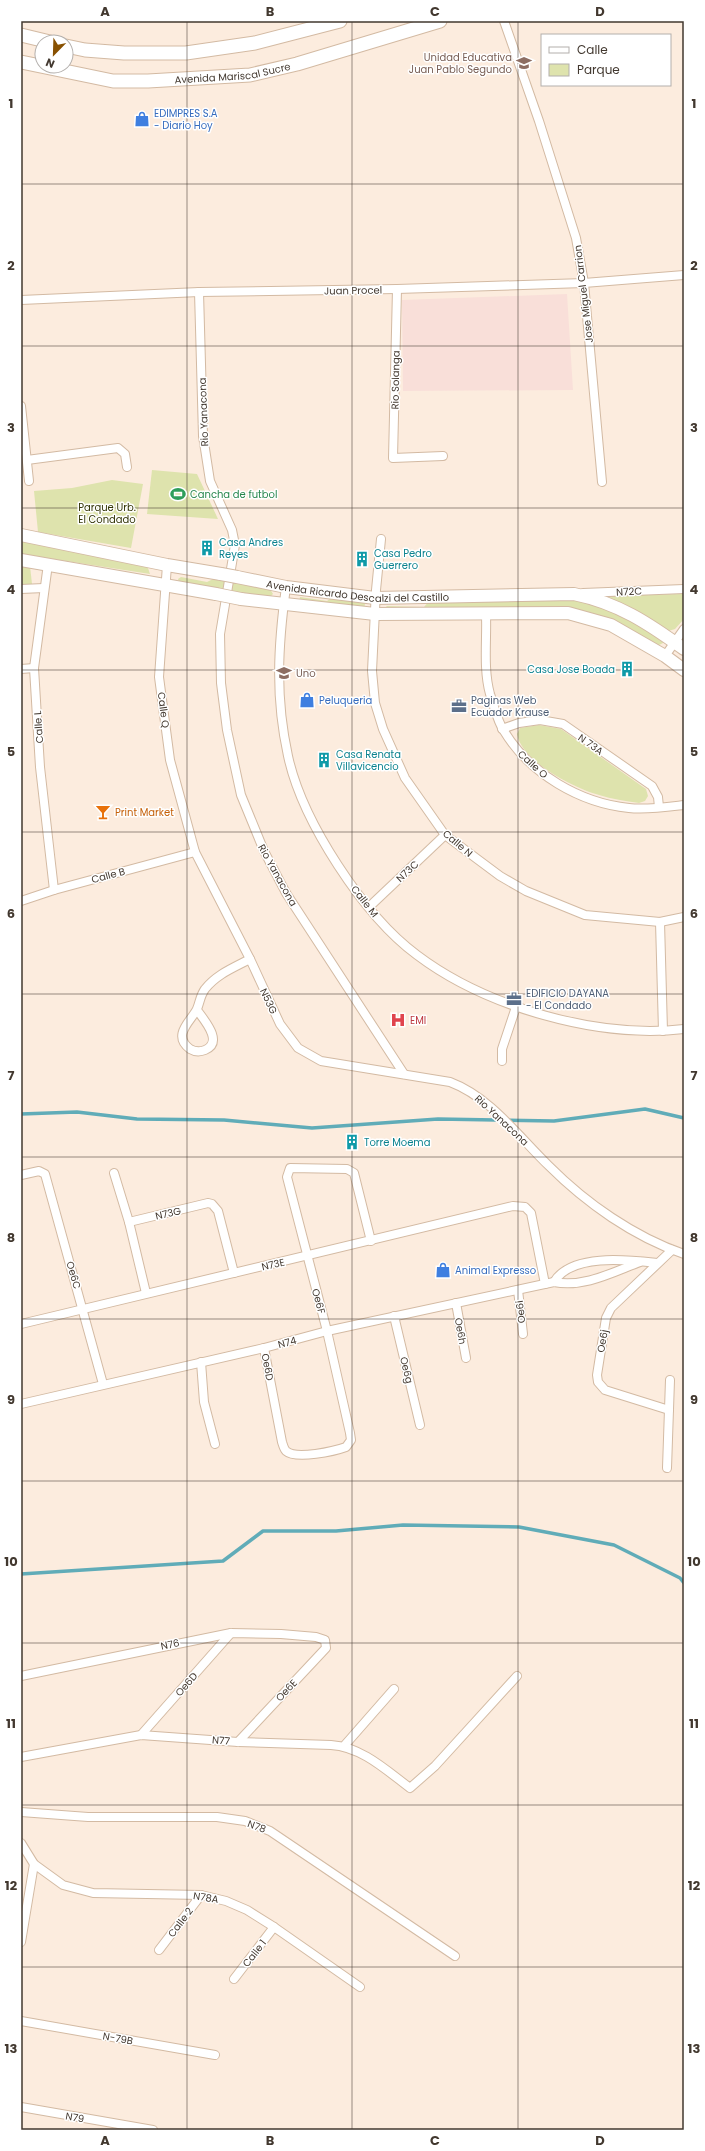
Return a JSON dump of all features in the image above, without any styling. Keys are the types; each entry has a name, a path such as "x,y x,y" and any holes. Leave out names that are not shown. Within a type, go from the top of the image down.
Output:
{"main road":[{"path":"74,48 116,52 186,53 255,43 340,21"},
{"name":"Avenida Mariscal Sucre","path":"21,62 113,81 148,82 250,75 297,64 440,21"},
{"path":"21,35 34,38"}],"street":[{"name":"Jose Miguel Carrion","path":"504,21 539,121 576,238 584,284 602,482"},
{"name":"Juan Procel","path":"21,300 200,292 397,290 584,284 684,275"},
{"name":"Rio Solanga","path":"397,290 393,458 443,456"},
{"name":"Rio Yanacona","path":"200,292 203,436 210,481 232,530 235,545 220,634 220,683 227,730 241,795 264,851 286,893 404,1074 450,1082 474,1094 490,1107 563,1180 611,1216 672,1250 684,1254"},
{"path":"21,406 29,481"},
{"path":"27,460 118,448 124,454 127,467"},
{"name":"Avenida Ricardo Descalzi del Castillo","path":"21,535 167,565 286,587 375,598 574,594 599,599 621,608 647,622 679,645"},
{"name":"Calle N","path":"381,539 375,598 372,671 375,703 383,728 405,778 445,835 500,876 554,904 585,915 660,922 684,918"},
{"name":"Avenida Ricardo Descalzi del Castillo","path":"21,560 164,584 241,599 375,614 486,615 568,613 611,625 665,656 684,670"},
{"name":"Calle L","path":"48,564 34,668 40,766 54,890"},
{"name":"Calle Q","path":"167,565 164,584 160,677 170,760 195,852"},
{"name":"Calle M","path":"286,587 279,642 278,676 282,728 288,758 298,790 312,821 328,850 369,907 417,955 460,982 516,1006 547,1016 610,1029 663,1031 684,1029"},
{"path":"21,589 44,588"},
{"name":"N72C","path":"574,594 684,589"},
{"name":"Calle O","path":"486,615 487,660 490,692 502,730 514,746 530,763 551,779 582,796 608,805 631,809 684,805"},
{"path":"665,656 679,645 684,629"},
{"path":"21,669 34,668"},
{"name":"N 73A","path":"502,730 518,723 540,720 563,724 652,786 658,797 659,807"},
{"name":"N73C","path":"369,907 445,835"},
{"name":"N53G","path":"195,852 250,959 280,1024 290,1040 302,1052 330,1063 404,1074"},
{"name":"Calle B","path":"21,901 54,890 195,852"},
{"path":"660,922 663,1031"},
{"path":"197,1010 212,1033 213,1042 210,1048 202,1051 190,1049 183,1036 187,1022 197,1010 199,999 212,980 250,959"},
{"path":"502,1062 502,1049 516,1006"},
{"name":"Oe6F","path":"350,1433 327,1331 287,1177 288,1170 293,1166 343,1168 354,1173 371,1241"},
{"name":"Oe6C","path":"21,1175 39,1171 45,1174 84,1309 103,1384"},
{"path":"114,1173 129,1222 146,1293"},
{"name":"N73G","path":"129,1222 208,1203 212,1204 218,1211 234,1273"},
{"name":"N73E","path":"21,1324 513,1206 525,1207 531,1213 545,1284"},
{"name":"Oe6j","path":"669,1410 605,1390 598,1382 597,1375 606,1318 611,1308 672,1250"},
{"path":"640,1262 600,1277 578,1283 564,1284 554,1282 562,1272 580,1264 613,1260 657,1263"},
{"name":"N74","path":"21,1404 264,1348 327,1331 554,1282"},
{"name":"Oe6i","path":"518,1290 523,1334"},
{"name":"Oe6h","path":"456,1303 466,1358"},
{"name":"Oe6g","path":"394,1316 420,1425"},
{"name":"Oe6D","path":"264,1348 286,1451 291,1454 309,1454 339,1450 346,1447 351,1440 350,1433"},
{"path":"201,1362 204,1402 215,1444"},
{"path":"667,1468 670,1380"},
{"name":"Oe6D","path":"141,1735 231,1633"},
{"name":"N76","path":"21,1676 231,1633 280,1634 321,1638"},
{"name":"Oe6E","path":"238,1742 326,1648 327,1643 321,1638"},
{"name":"N77","path":"21,1757 141,1735 238,1742 344,1746 362,1754 410,1788 435,1766 517,1676"},
{"path":"344,1746 394,1689"},
{"name":"N78","path":"21,1812 88,1817 217,1817 245,1821 270,1831 455,1956"},
{"path":"21,1843 34,1864 21,1942"},
{"name":"N78A","path":"34,1864 64,1885 93,1893 201,1895 226,1901 247,1910 274,1927 360,1987"},
{"name":"Calle 2","path":"159,1950 201,1895"},
{"name":"Calle 1","path":"234,1979 274,1927"},
{"name":"N-79B","path":"21,2021 215,2055"},
{"name":"N79","path":"21,2107 154,2130"}],"shaded area":[{"path":"567,294 573,390 403,391 402,300"}],"green space":[{"name":"Cancha de futbol","path":"152,470 197,474 218,519 147,514"},
{"name":"Parque Urb. El Condado","path":"112,480 143,484 131,548 38,532 34,491 72,488"},
{"path":"21,541 147,565 150,574 21,554"},
{"path":"21,564 30,566 32,584 21,585"},
{"path":"181,577 207,582 215,578 270,589 273,594 268,599 179,582 178,579"},
{"path":"684,594 684,619 675,629 665,632 635,610 604,595"},
{"path":"334,596 364,601 365,605 363,609 299,602 300,597 327,601"},
{"path":"555,597 606,607 662,638 663,643 657,646 610,621 382,610 387,606 424,607 429,601"},
{"path":"539,725 561,729 646,789 648,796 645,801 639,803 614,799 589,792 550,772 528,754 521,744 517,734 520,728"}],"waterway":[{"path":"21,1114 77,1112 137,1119 224,1120 312,1128 438,1119 554,1121 645,1109 684,1118"},
{"path":"21,1574 223,1561 263,1531 336,1531 403,1525 519,1527 614,1545 680,1578 684,1583"}],"place":[{"name":"Unidad Educativa Juan Pablo Segundo","path":"524,63"},
{"name":"EDIMPRES S.A - Diario Hoy","path":"142,119"},
{"name":"Cancha de futbol","path":"178,494"},
{"name":"Casa Andres Reyes","path":"207,548"},
{"name":"Casa Pedro Guerrero","path":"362,559"},
{"name":"Casa Jose Boada","path":"627,669"},
{"name":"Uno","path":"284,673"},
{"name":"Peluqueria","path":"307,700"},
{"name":"Paginas Web Ecuador Krause","path":"459,706"},
{"name":"Casa Renata Villavicencio","path":"324,760"},
{"name":"Print Market","path":"103,812"},
{"name":"EDIFICIO DAYANA - El Condado","path":"514,999"},
{"name":"EMI","path":"398,1020"},
{"name":"Torre Moema","path":"352,1142"},
{"name":"Animal Expresso","path":"443,1270"}]}
